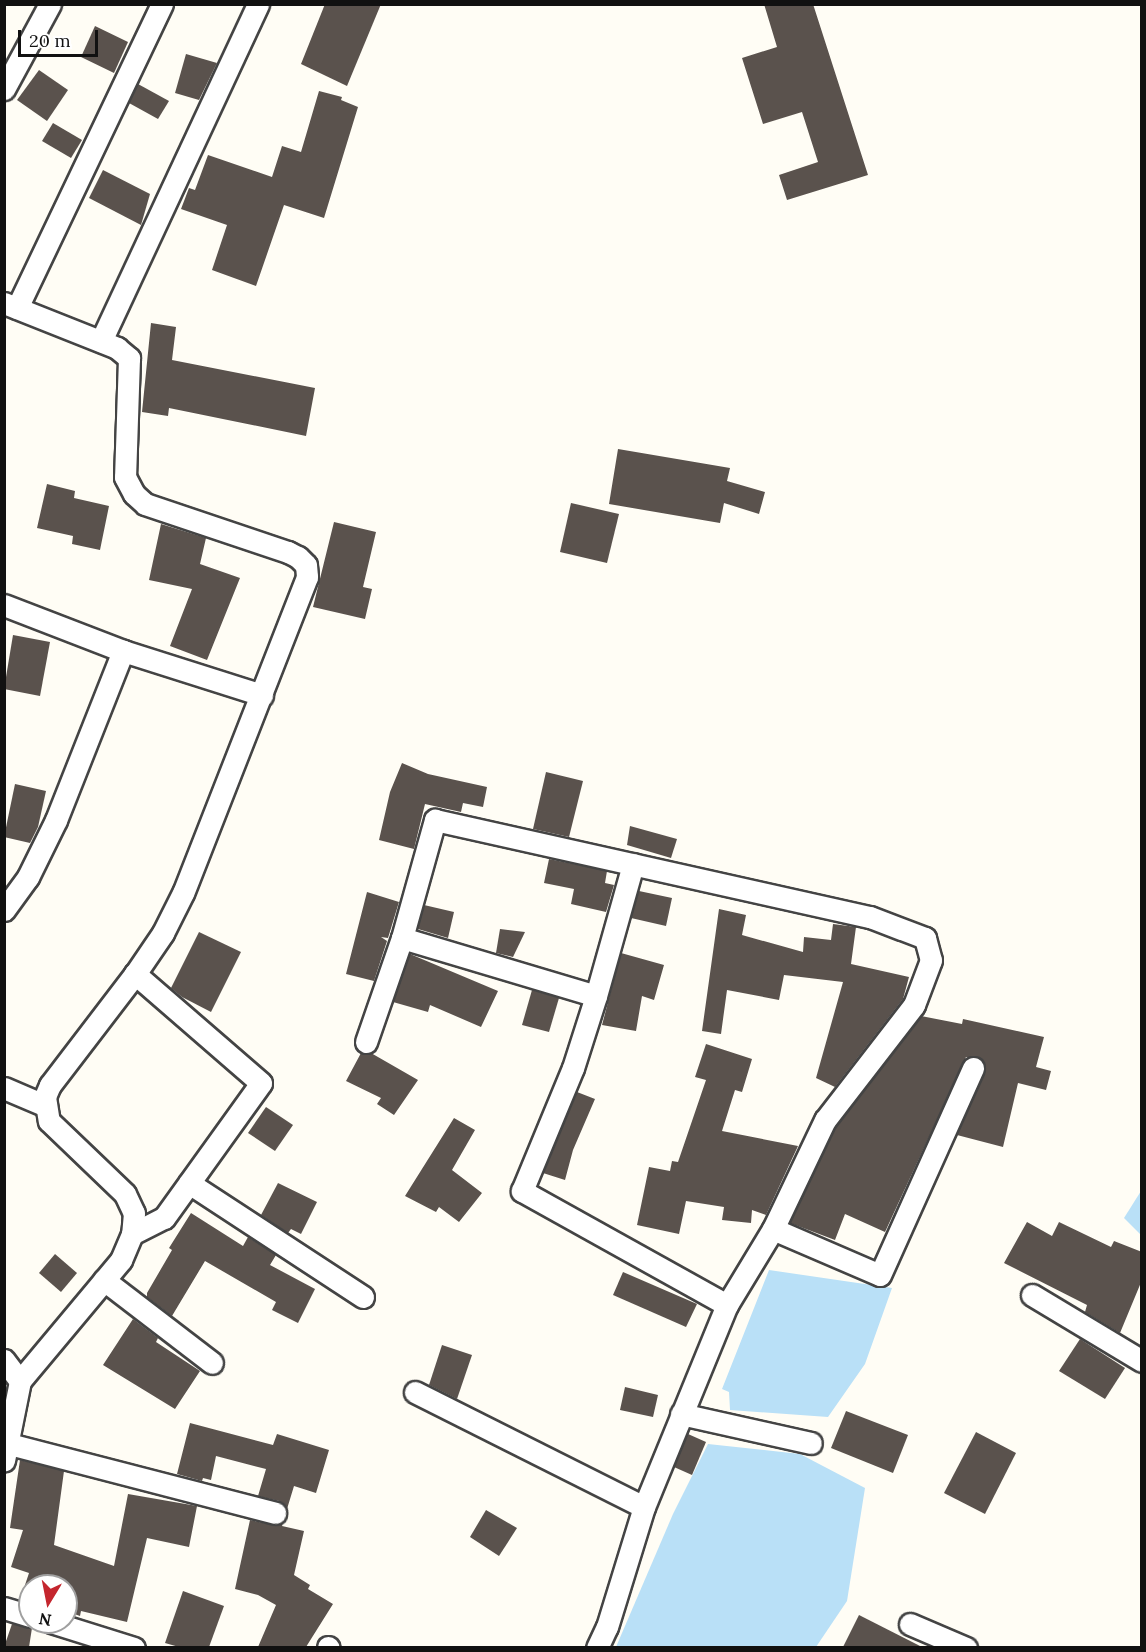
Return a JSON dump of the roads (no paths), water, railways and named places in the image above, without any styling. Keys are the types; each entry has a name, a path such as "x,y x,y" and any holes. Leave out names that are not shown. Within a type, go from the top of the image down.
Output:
{"street":[{"path":"4,89 50,4"},
{"path":"162,4 11,306 117,348 129,358 125,477 134,494 145,504 298,556 306,565 307,577 183,893 163,933 135,974 50,1085 44,1105 49,1121 125,1194 134,1213 132,1234 121,1260 21,1381 7,1452 275,1513"},
{"path":"101,341 258,4"},
{"path":"4,605 123,651 262,695"},
{"path":"4,910 28,877 56,820 123,651"},
{"path":"366,1042 402,938 435,820 870,917 925,938 931,960 914,1005 825,1120 773,1229 727,1305 644,1507 607,1627 597,1647"},
{"path":"633,864 573,1068 522,1191 727,1305"},
{"path":"402,938 596,996"},
{"path":"132,1234 164,1218 261,1083 135,974"},
{"path":"773,1229 880,1275 972,1068"},
{"path":"4,1088 44,1105"},
{"path":"189,1183 363,1297"},
{"path":"104,1280 212,1363"},
{"path":"1032,1295 1142,1361"},
{"path":"4,1360 21,1381"},
{"path":"416,1392 644,1507"},
{"path":"681,1414 811,1443"},
{"path":"910,1624 966,1647"},
{"path":"78,1630 134,1647"}],"water":[{"path":"1141,1191 1141,1235 1124,1218"},
{"path":"769,1270 892,1288 865,1364 828,1417 730,1410 729,1392 722,1389"},
{"path":"708,1444 800,1454 865,1488 847,1601 816,1647 616,1647 673,1514"}]}
